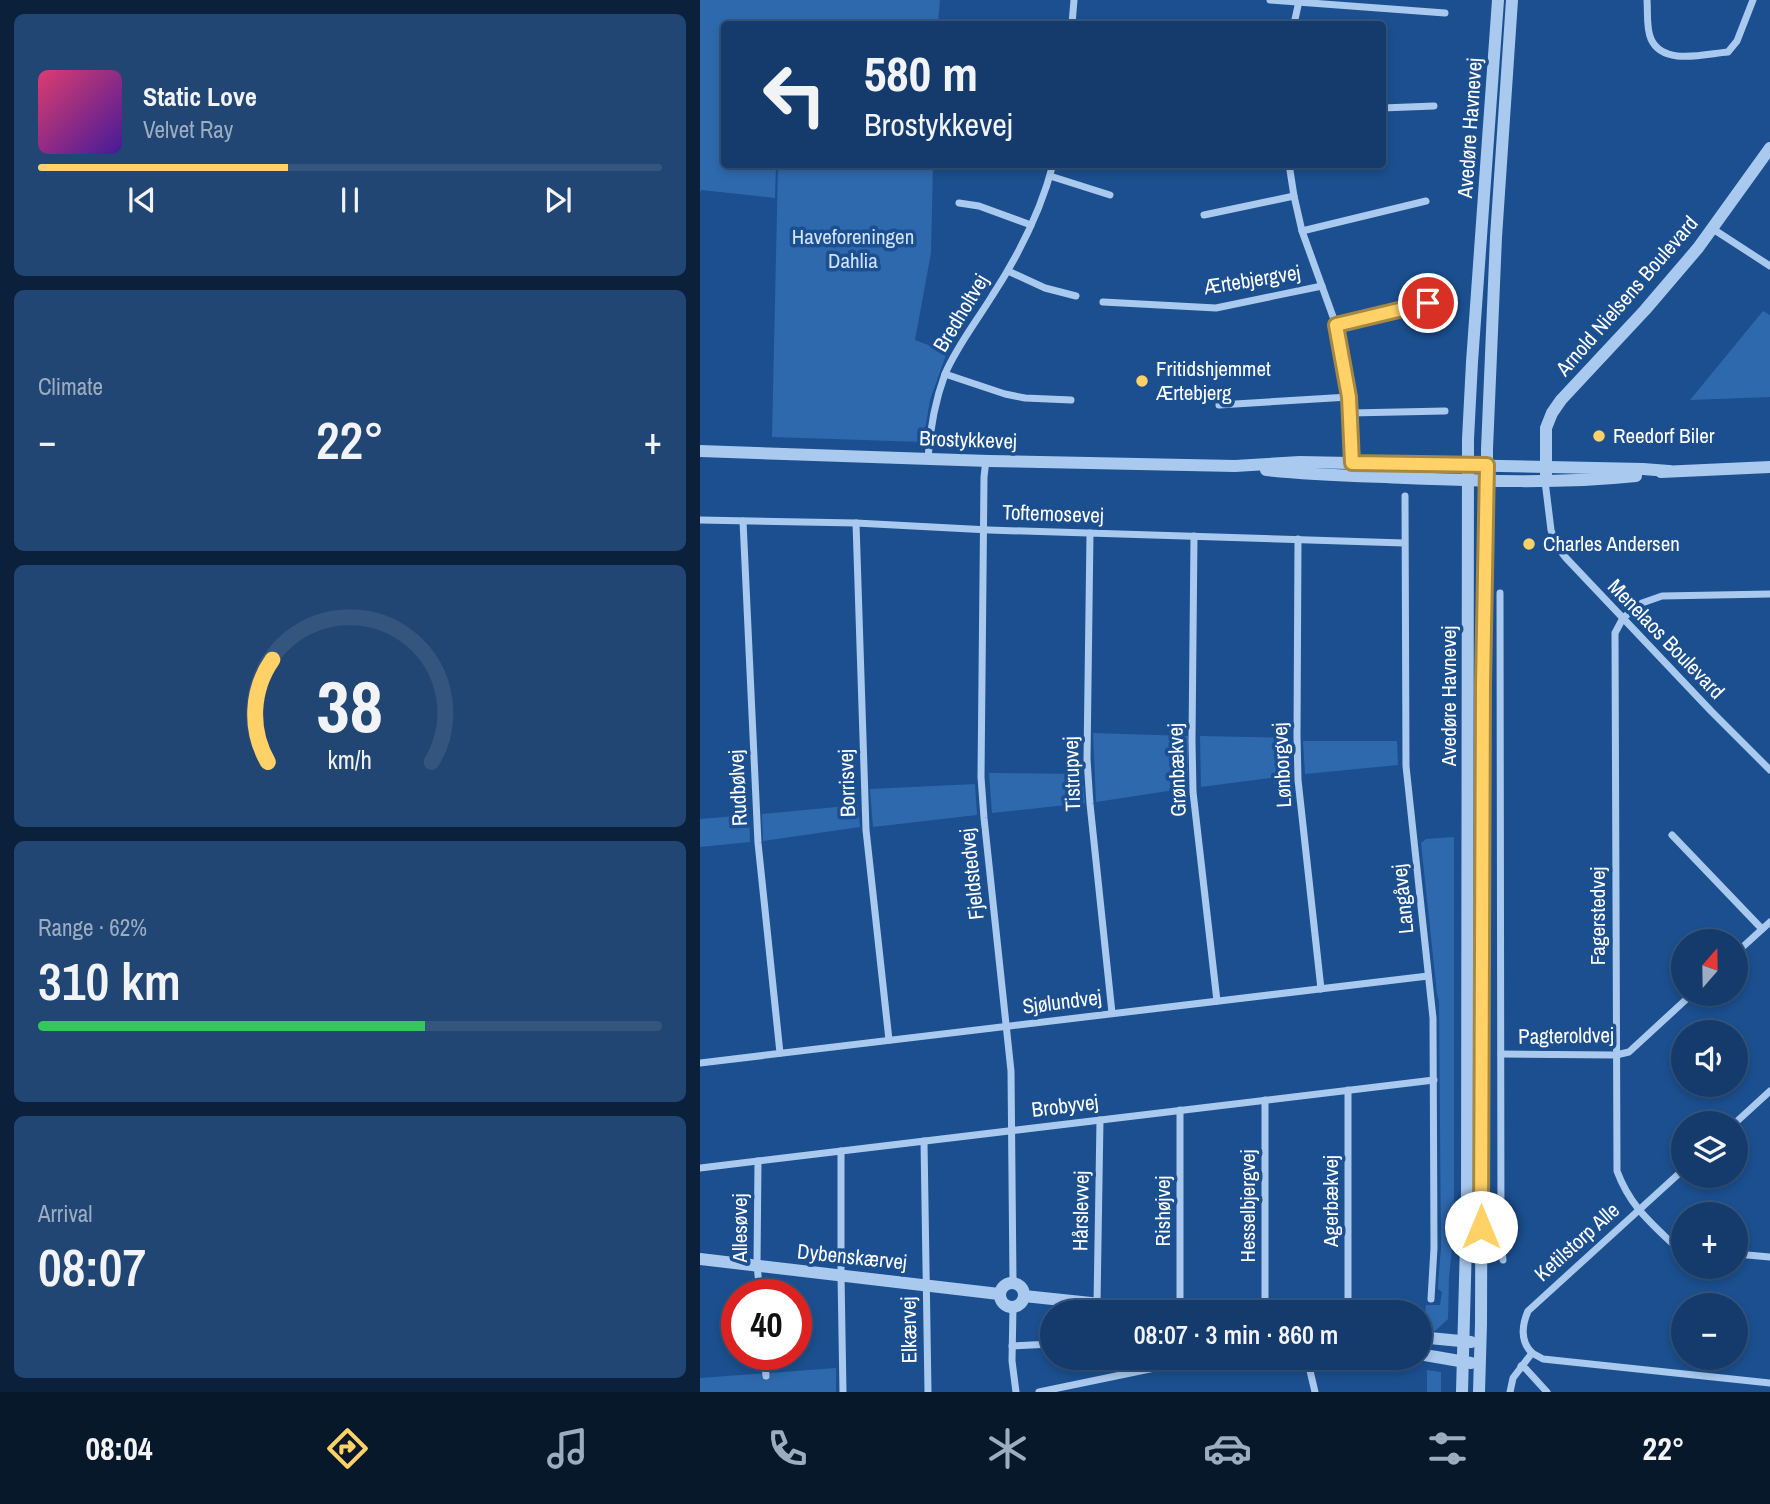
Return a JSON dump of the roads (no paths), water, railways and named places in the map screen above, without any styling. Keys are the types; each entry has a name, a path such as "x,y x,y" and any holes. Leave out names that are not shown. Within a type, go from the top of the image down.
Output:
{"street":[{"path":"1072,21 1073,0"},
{"path":"1270,0 1445,13"},
{"name":"Avedøre Havnevej","path":"1462,1392 1467,1205 1468,465 1472,362 1498,0"},
{"name":"Avedøre Havnevej","path":"1479,1392 1483,684 1487,465 1496,250 1512,0"},
{"path":"1647,0 1650,37 1658,49 1673,57 1728,52 1737,41 1753,0"},
{"path":"1295,21 1299,1"},
{"path":"1386,108 1434,106"},
{"name":"Arnold Nielsens Boulevard","path":"1545,481 1546,428 1552,412 1713,229 1770,148"},
{"name":"Bredholtvej","path":"928,458 935,406 945,374 961,342 1008,271 1031,225 1052,168"},
{"name":"Ærtebjergvej","path":"1290,168 1302,231 1336,325 1349,397 1351,476"},
{"path":"1050,176 1110,195"},
{"path":"1204,215 1293,196"},
{"name":"Ærtebjergvej","path":"1302,231 1426,201"},
{"path":"959,203 979,206 1031,225"},
{"path":"1713,229 1770,266"},
{"name":"Bredholtvej","path":"1008,271 1045,288 1076,296"},
{"name":"Ærtebjergvej","path":"1103,302 1216,308 1322,286"},
{"path":"1336,325 1428,303"},
{"name":"Bredholtvej","path":"945,374 1015,396 1072,400"},
{"path":"1219,405 1349,397"},
{"path":"1350,413 1445,411"},
{"name":"Brostykkevej","path":"700,451 1235,466 1300,462 1669,471"},
{"name":"Fjeldstedvej","path":"986,460 982,776 984,818 1011,1070 1013,1282"},
{"name":"Brostykkevej","path":"1235,466 1300,474 1468,481 1615,478 1669,471 1770,467"},
{"name":"Menelaos Boulevard","path":"1545,481 1551,530 1556,545 1566,558 1770,771"},
{"name":"Langåvej","path":"1405,496 1406,766 1433,1018 1434,1248 1431,1299"},
{"name":"Toftemosevej","path":"700,520 1405,543"},
{"name":"Rudbølvej","path":"743,521 758,843 780,1053"},
{"name":"Borrisvej","path":"856,523 866,830 889,1040"},
{"name":"Tistrupvej","path":"1090,533 1087,759 1112,1013"},
{"name":"Grønbækvej","path":"1194,536 1193,792 1217,1001"},
{"name":"Lønborgvej","path":"1298,539 1298,780 1321,989"},
{"path":"1500,593 1503,1260"},
{"path":"1623,618 1642,603 1661,596 1770,594"},
{"name":"Fagerstedvej","path":"1623,618 1615,633 1617,1171 1624,1190 1638,1210 1671,1242"},
{"path":"1672,835 1762,929"},
{"path":"1748,942 1770,922"},
{"name":"Sjølundvej","path":"700,1063 1428,976"},
{"name":"Pagteroldvej","path":"1502,1054 1616,1055 1629,1052 1679,1006"},
{"name":"Brobyvej","path":"700,1168 1434,1080"},
{"name":"Agerbækvej","path":"1348,1090 1348,1300"},
{"path":"1748,1111 1770,1091"},
{"name":"Hesselbjergvej","path":"1265,1100 1265,1300"},
{"name":"Rishøjvej","path":"1178,1300 1180,1110"},
{"name":"Hårslevvej","path":"1097,1300 1100,1120"},
{"name":"Elkærvej","path":"924,1141 928,1392"},
{"path":"841,1151 843,1392"},
{"name":"Allesøvej","path":"758,1161 758,1279"},
{"name":"Ketilstorp Alle","path":"1532,1353 1527,1349 1523,1332 1528,1311 1671,1181"},
{"path":"1748,1255 1770,1258"},
{"name":"Dybenskærvej","path":"700,1259 999,1294"},
{"path":"1013,1282 1022,1288 1024,1296 1021,1304 1013,1307 1004,1304 999,1294 1004,1285 1013,1282"},
{"path":"1024,1296 1060,1300"},
{"path":"1013,1307 1012,1361 1016,1392"},
{"path":"1432,1338 1481,1343"},
{"path":"1012,1346 1040,1345"},
{"path":"1510,1392 1513,1378 1532,1353 1543,1359 1770,1383"},
{"path":"1432,1356 1480,1364"},
{"path":"1521,1366 1547,1392"},
{"path":"765,1370 766,1376"},
{"path":"1039,1392 1145,1370"},
{"path":"1310,1370 1315,1392"}],"place":[{"name":"Fritidshjemmet Ærtebjerg","path":"1142,381"},
{"name":"Reedorf Biler","path":"1599,436"},
{"name":"Charles Andersen","path":"1529,544"}],"park label":[{"name":"Haveforeningen Dahlia","path":"853,249"}]}
